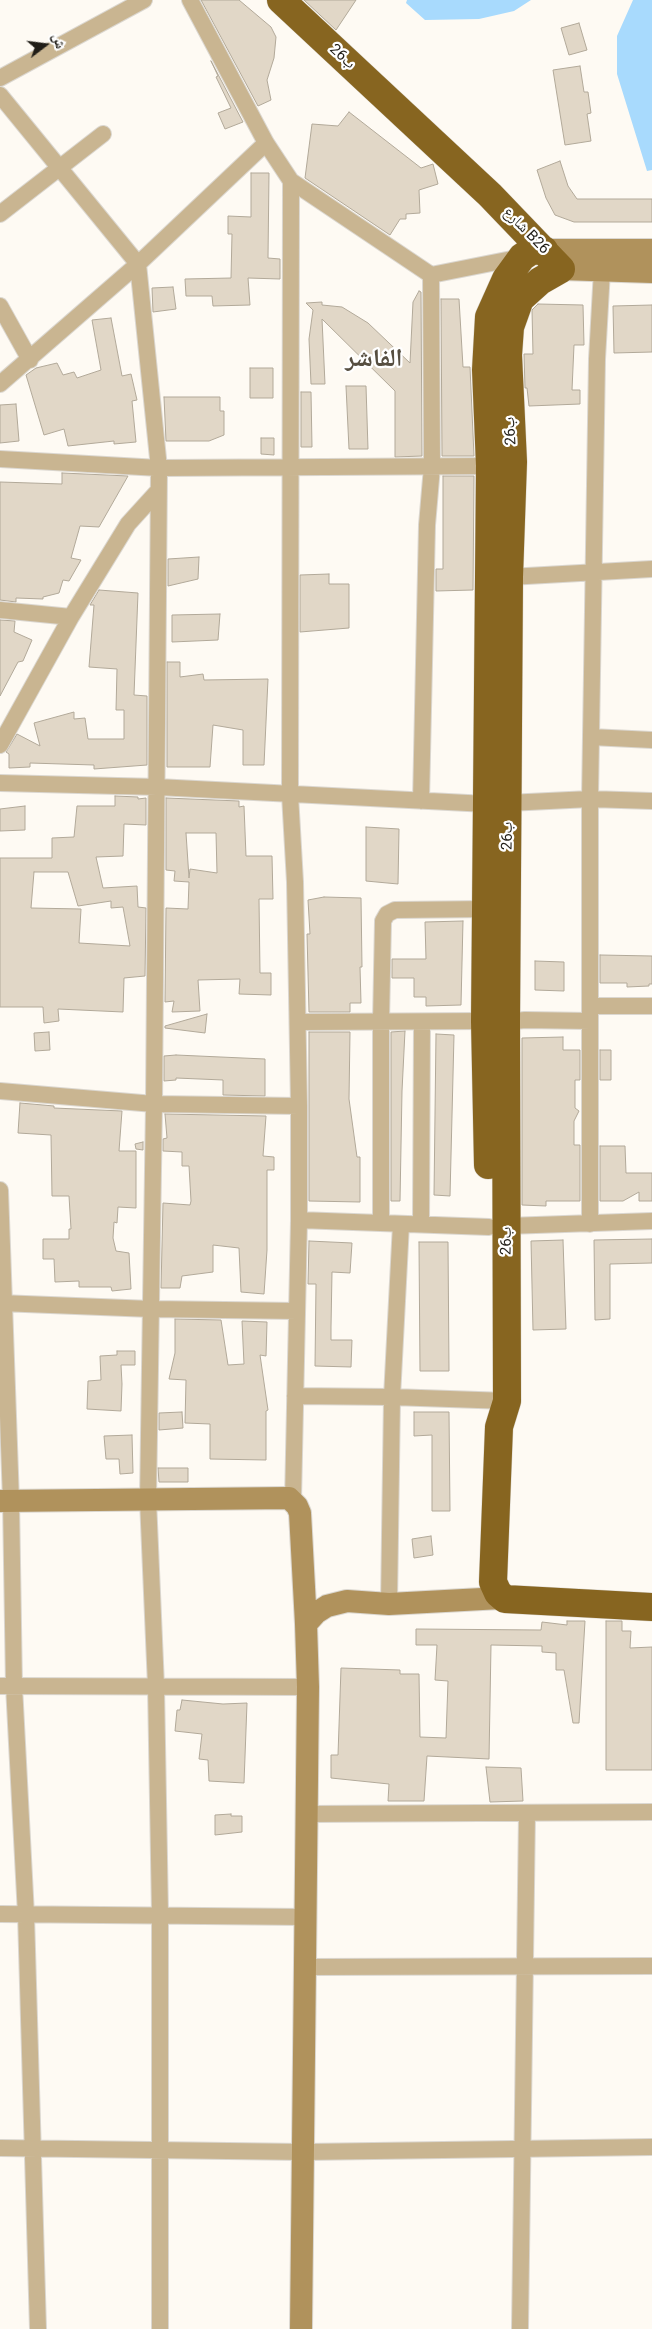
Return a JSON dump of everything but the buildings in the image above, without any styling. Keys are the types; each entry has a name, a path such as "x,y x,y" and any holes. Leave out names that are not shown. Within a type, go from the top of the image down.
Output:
{"highway":[{"name":"26ب","path":"281,0 490,195"},
{"name":"شارع B26","path":"490,195 542,264"},
{"name":"26ب","path":"495,1022 487,909 498,804 486,370 489,317 506,279 542,264"},
{"name":"26ب","path":"502,1598 495,1587 493,1575 500,1401 495,1022 498,804 509,577 512,462 508,364 510,327 520,299 542,264"},
{"path":"502,1598 652,1607"}],"street":[{"path":"0,78 144,0"},
{"path":"190,0 266,143 291,181 431,275 542,264 652,250"},
{"path":"0,95 138,264 159,468 158,787 148,1500 156,1686 160,1915 160,2329"},
{"path":"0,214 103,134"},
{"path":"0,384 30,360 138,264 266,143"},
{"path":"291,181 290,795 299,1022 299,1220 293,1500 300,1513 308,1686 301,2329"},
{"path":"542,264 602,270 652,272"},
{"path":"590,1224 590,799 595,572 596,393 602,270"},
{"path":"421,801 427,525 432,467 431,275"},
{"path":"0,306 30,360"},
{"path":"0,459 159,468 291,469 490,466"},
{"path":"0,745 71,617 128,524 158,491"},
{"path":"509,577 652,569"},
{"path":"0,610 71,617"},
{"path":"591,737 652,740"},
{"path":"0,783 158,787 498,804 590,799 652,801"},
{"path":"381,1223 383,921 387,914 395,910 487,909"},
{"path":"299,1022 495,1022 590,1014 652,1006"},
{"path":"420,1223 422,1022"},
{"path":"0,1091 154,1104 299,1106"},
{"path":"0,1190 6,1501 7,1686 26,1914 38,2329"},
{"path":"299,1220 498,1226 652,1221"},
{"path":"389,1604 392,1397 401,1224"},
{"path":"2,1303 151,1309 297,1311"},
{"path":"295,1396 500,1401"},
{"path":"6,1501 285,1497 293,1500"},
{"path":"306,1624 316,1613 327,1606 347,1601 389,1604 502,1598"},
{"path":"7,1686 308,1686"},
{"path":"307,1814 652,1812"},
{"path":"520,2329 527,1813"},
{"path":"0,1914 305,1917"},
{"path":"305,1967 652,1966"},
{"path":"0,2148 159,2148 304,2152 652,2147"}],"water":[{"path":"407,0 531,0 514,11 479,19 425,20 406,3"},
{"path":"633,0 652,0 652,170 647,171 617,74 617,36"}],"district":[{"name":"الفاشر","path":"374,360"}]}
